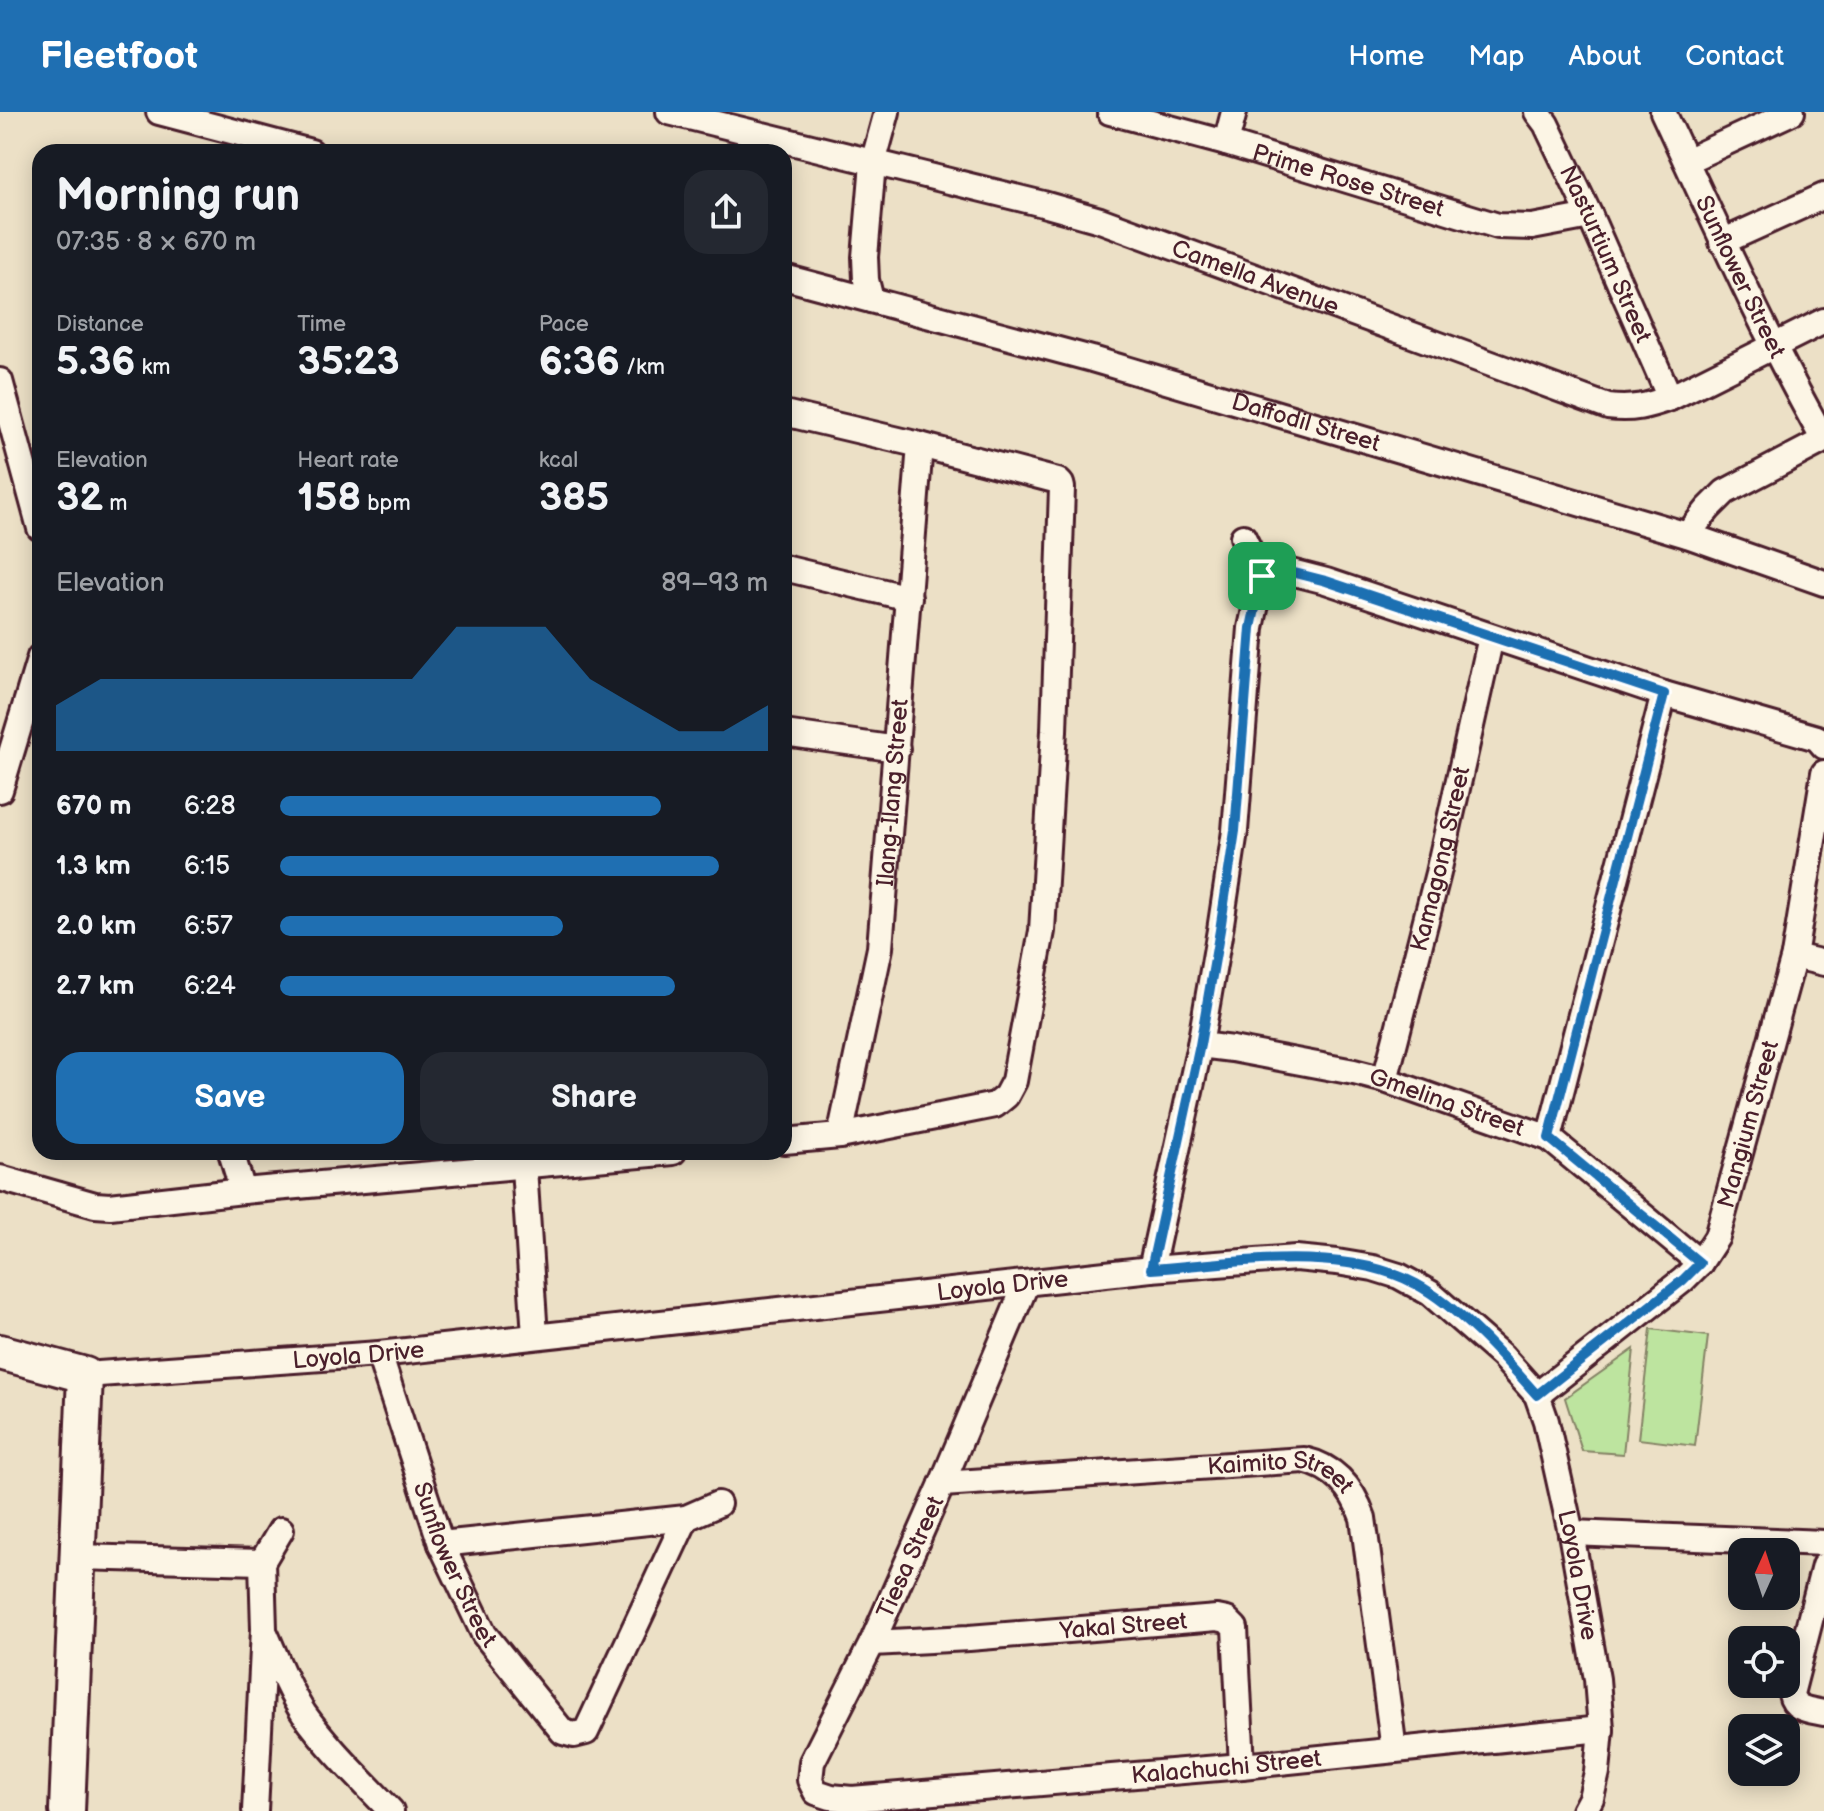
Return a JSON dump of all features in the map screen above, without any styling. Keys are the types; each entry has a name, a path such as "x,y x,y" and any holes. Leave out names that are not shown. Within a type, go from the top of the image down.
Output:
{"street":[{"path":"159,112 281,144"},
{"name":"Camella Avenue","path":"669,112 1100,220 1608,407 1629,409 1670,398 1824,321"},
{"path":"871,300 865,257 873,163 887,112"},
{"path":"1226,143 1234,112"},
{"name":"Nasturtium Street","path":"1537,112 1546,124 1590,216 1670,398"},
{"name":"Sunflower Street","path":"1663,112 1773,346 1824,440"},
{"path":"1686,161 1792,112"},
{"name":"Prime Rose Street","path":"1119,113 1498,226 1532,227 1590,216"},
{"path":"1722,242 1824,196"},
{"name":"Daffodil Street","path":"792,279 1092,359 1687,535 1824,583"},
{"path":"0,381 32,499"},
{"path":"792,415 920,445 1061,484 1054,731 1042,931 1014,1081 1006,1096 995,1105 840,1136 792,1140"},
{"path":"1687,535 1725,492 1824,440"},
{"name":"Ilang-Ilang Street","path":"840,1136 880,948 920,445"},
{"path":"1151,1269 1200,1045 1235,831 1251,628 1262,576 1243,537"},
{"path":"792,570 909,598"},
{"path":"1262,576 1274,570 1283,570 1326,581 1664,694 1817,738 1824,746"},
{"name":"Kamagong Street","path":"1385,1080 1438,873 1491,637"},
{"path":"0,790 32,684"},
{"path":"1549,1138 1664,694"},
{"path":"792,734 897,749"},
{"name":"Mangium Street","path":"1537,1395 1683,1280 1700,1263 1717,1237 1794,956 1824,773"},
{"path":"1794,956 1824,963"},
{"name":"Gmelina Street","path":"1200,1045 1385,1080 1549,1138 1700,1263"},
{"path":"233,1160 243,1191"},
{"path":"0,1178 102,1206 514,1160"},
{"path":"523,1160 535,1336"},
{"name":"Loyola Drive","path":"0,1352 85,1375 379,1354 1151,1269 1296,1258 1373,1268 1399,1276 1430,1293 1502,1356 1537,1395 1546,1421 1571,1533 1597,1679 1601,1729 1597,1772 1591,1798 1584,1811"},
{"name":"Tiesa Street","path":"852,1799 816,1792 810,1780 812,1762 872,1643 1026,1284"},
{"name":"Sunflower Street","path":"379,1354 441,1544 484,1634 563,1732 574,1735 586,1732 686,1518"},
{"path":"67,1811 85,1375"},
{"name":"Kaimito Street","path":"942,1484 1304,1460 1329,1469 1344,1483 1363,1518 1394,1750"},
{"path":"441,1544 686,1518 718,1504"},
{"path":"255,1811 264,1629 262,1562 281,1530"},
{"path":"1571,1533 1824,1543"},
{"path":"77,1557 262,1562"},
{"path":"1824,1566 1813,1661 1791,1694 1792,1702 1800,1708 1824,1713"},
{"name":"Yakal Street","path":"872,1643 1217,1618 1227,1620 1235,1628 1242,1766"},
{"path":"264,1629 303,1712 391,1811"},
{"name":"Kalachuchi Street","path":"852,1799 1242,1766 1601,1729"}],"green space":[{"path":"1651,1329 1708,1336 1695,1446 1638,1439"},
{"path":"1634,1349 1623,1454 1582,1451 1565,1398"}],"route":[{"path":"1274,570 1283,570 1326,581 1664,694 1549,1138 1700,1263 1683,1280 1537,1395 1502,1356 1456,1314 1430,1293 1399,1276 1373,1268 1296,1258 1151,1269 1200,1045 1220,930 1235,831 1251,628 1262,576 1274,570"}]}
